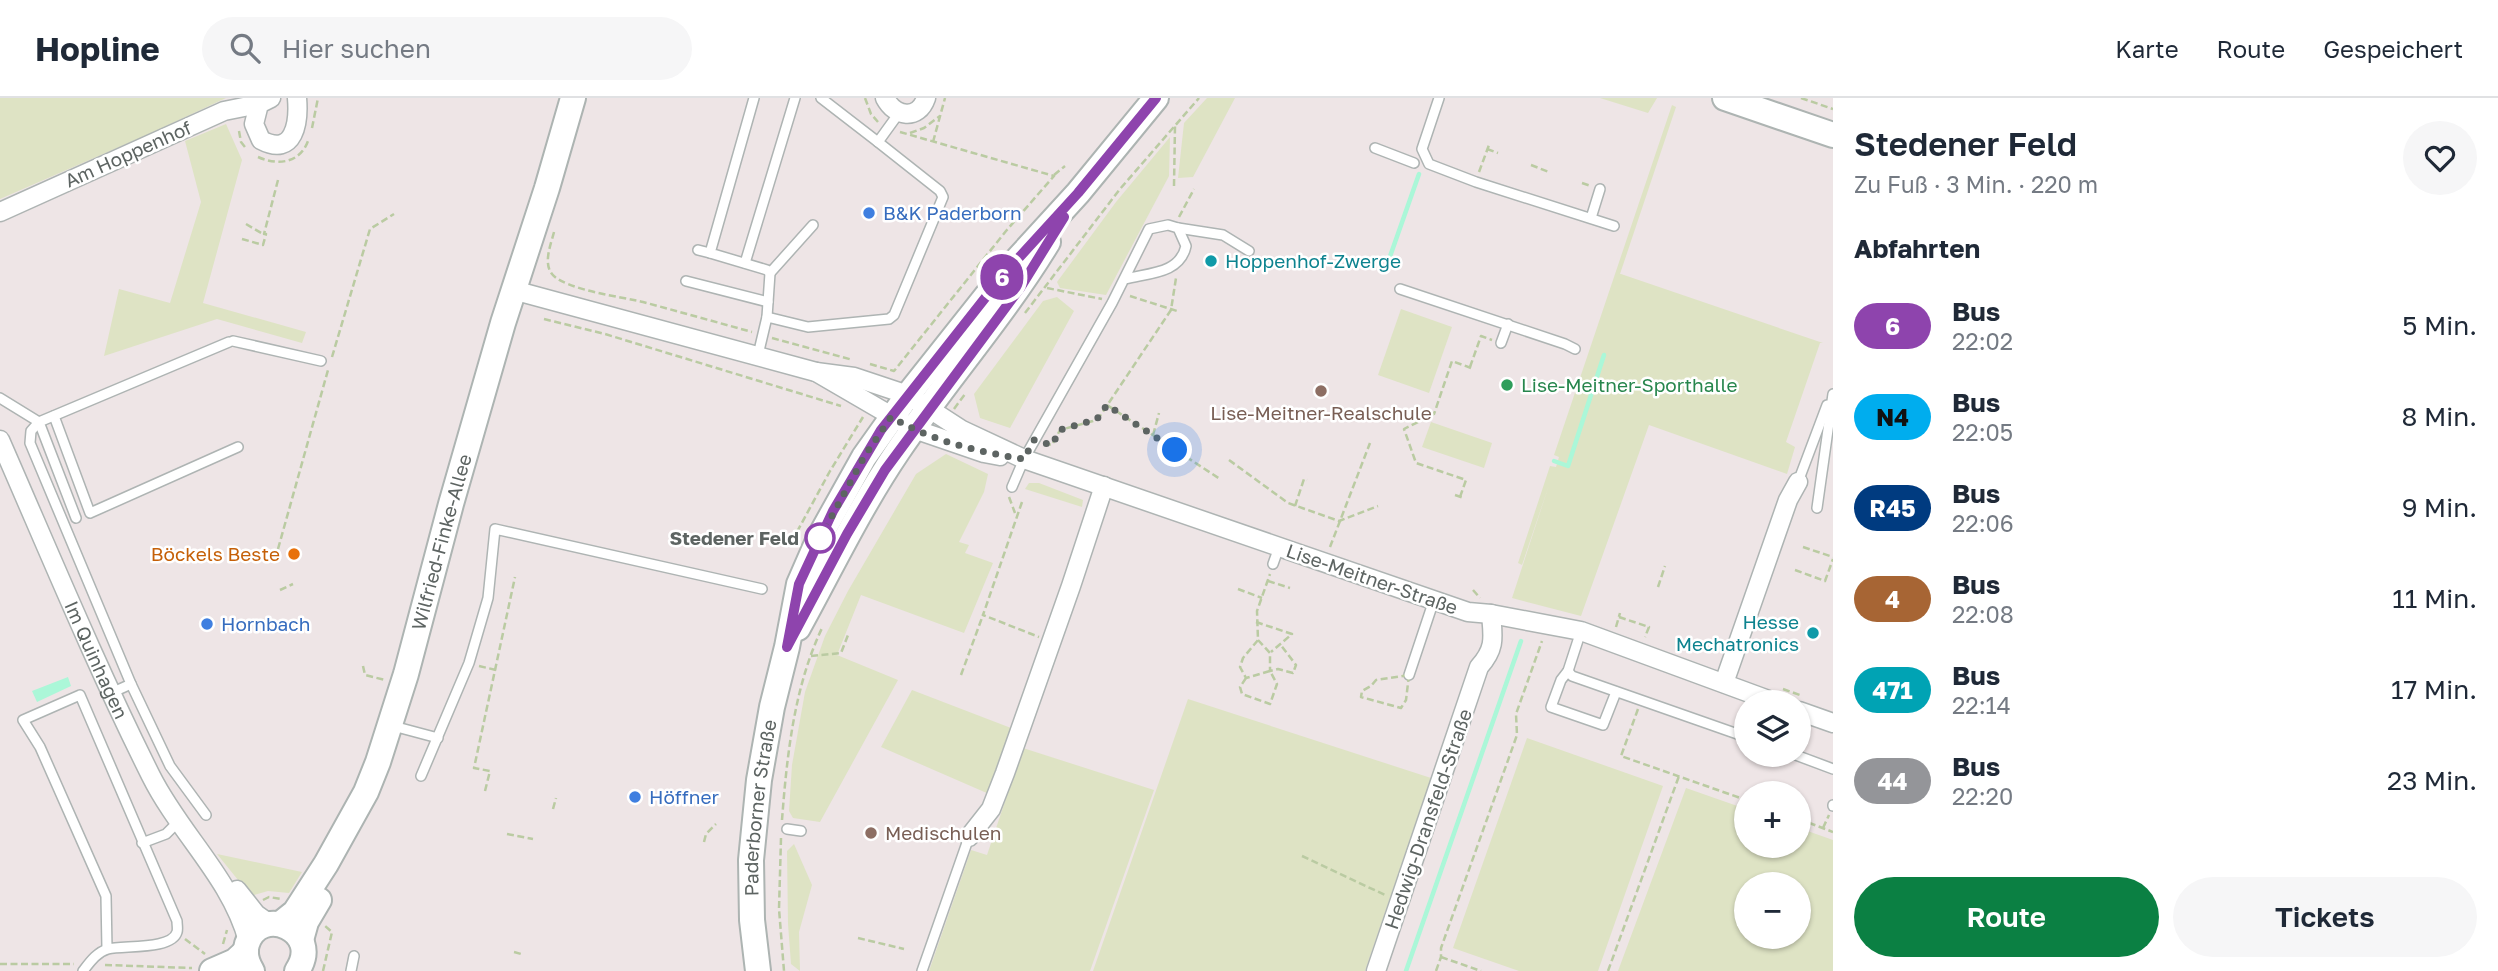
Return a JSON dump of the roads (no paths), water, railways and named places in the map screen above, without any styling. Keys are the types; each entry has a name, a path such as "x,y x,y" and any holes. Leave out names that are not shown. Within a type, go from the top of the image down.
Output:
{"street":[{"name":"Am Hoppenhof","path":"265,101 254,118 258,136 266,142 279,144 289,140 295,131 297,98"},
{"path":"573,98 547,188 513,289 816,372 854,377 908,395 937,415"},
{"path":"885,98 891,108 904,114 923,106 926,98"},
{"name":"Paderborner Straße","path":"758,971 750,890 754,823 772,706 799,584 833,511 886,424 1004,274 1078,193 1156,98"},
{"path":"1725,98 1833,135"},
{"name":"Am Hoppenhof","path":"0,212 225,111 265,101"},
{"name":"Paderborner Straße","path":"787,647 885,470 914,429 937,415 1078,193"},
{"name":"Wilfried-Finke-Allee","path":"249,954 255,931 275,924 299,906 366,792 406,674 451,504 513,289"},
{"path":"816,372 886,424"},
{"name":"Lise-Meitner-Straße","path":"937,415 1024,459 1104,486 1276,556 1324,563 1468,612 1581,631 1724,682 1739,690"},
{"name":"Lise-Meitner-Straße","path":"886,424 914,429 984,453 1024,459"},
{"name":"Im Quinhagen","path":"0,440 111,693 151,777 214,869 240,914 249,954"},
{"path":"1724,682 1788,500 1798,482"},
{"path":"970,837 990,809 1104,486"},
{"name":"Hedwig-Dransfeld-Straße","path":"1376,971 1479,667 1477,656 1489,614"},
{"path":"1811,714 1832,718"},
{"name":"Wilfried-Finke-Allee","path":"297,971 304,954 301,940 307,918 339,870 363,821 366,792"},
{"name":"Im Quinhagen","path":"214,869 230,882 250,907 275,924"},
{"path":"275,924 293,930 301,940"},
{"path":"206,964 235,961 249,954"}],"lane":[{"path":"710,253 754,98"},
{"path":"745,263 795,98"},
{"path":"767,317 808,327 889,319 894,315 943,197 940,191 821,98"},
{"path":"1439,98 1422,149 1429,164 1468,180 1614,226"},
{"path":"878,142 899,113"},
{"path":"1375,148 1414,163"},
{"path":"1591,218 1600,189"},
{"path":"758,355 767,317 770,273 813,225"},
{"path":"1012,487 1034,440 1118,292 1149,229 1163,225 1223,234 1249,251"},
{"path":"1125,279 1177,265 1186,246 1176,227"},
{"path":"698,250 764,268 770,273"},
{"path":"686,281 768,302"},
{"path":"1399,289 1575,349"},
{"path":"1501,343 1508,324"},
{"path":"206,815 170,766 131,684 30,443 31,430 39,422 231,342 321,361"},
{"path":"1798,482 1833,392"},
{"path":"1817,508 1833,392"},
{"path":"1,398 39,422 76,518"},
{"path":"54,416 90,513 238,447"},
{"path":"421,776 469,663 488,598 495,529 762,589"},
{"path":"1409,675 1434,600"},
{"path":"1581,631 1568,671 1551,707 1603,725 1616,692"},
{"path":"1568,671 1572,676 1734,733"},
{"path":"111,693 131,684"},
{"path":"85,968 97,954 107,949 159,944 172,940 177,933 177,921 80,695 23,720 40,747 106,896 107,949"},
{"path":"390,725 439,738"},
{"path":"1811,761 1833,769"},
{"path":"142,843 166,834 179,821"},
{"path":"787,830 801,831"},
{"path":"922,971 970,837"},
{"path":"351,971 354,956"}],"waterway":[{"path":"1387,265 1419,174"},
{"path":"1554,461 1568,466 1604,355"},
{"path":"1406,971 1521,641"}],"place":[{"name":"B&K Paderborn","path":"869,213"},
{"name":"Hoppenhof-Zwerge","path":"1211,261"},
{"name":"Lise-Meitner-Sporthalle","path":"1507,385"},
{"name":"Lise-Meitner-Realschule","path":"1321,391"},
{"name":"Stedener Feld","path":"820,538"},
{"name":"Böckels Beste","path":"294,554"},
{"name":"Hornbach","path":"207,624"},
{"name":"Hesse Mechatronics","path":"1813,633"},
{"name":"Höffner","path":"635,797"},
{"name":"Medischulen","path":"871,833"}]}
